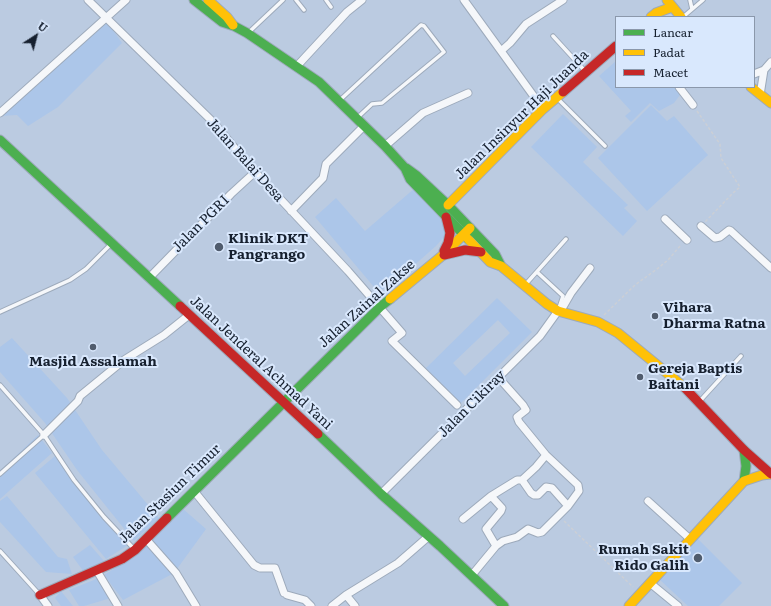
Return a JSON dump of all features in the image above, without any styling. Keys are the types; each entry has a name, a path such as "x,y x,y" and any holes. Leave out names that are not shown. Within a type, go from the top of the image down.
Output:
{"main road":[{"path":"194,0 222,22 247,33 319,82 385,146 405,168 417,176 467,231 495,254 502,266 547,304 559,311 598,322 618,333 640,350 683,386 744,450 771,474"},
{"path":"654,15 664,0"},
{"path":"213,2 234,26"},
{"path":"654,15 670,4 681,16"},
{"name":"Jalan Insinyur Haji Juanda","path":"447,210 506,146 543,109 615,47"},
{"path":"752,88 771,103"},
{"name":"Jalan Jenderal Achmad Yani","path":"0,140 284,402 381,494 472,575 504,606"},
{"path":"443,255 450,233 447,210"},
{"path":"467,231 481,252 490,262 502,266"},
{"name":"Jalan Zainal Zakse","path":"284,402 380,308 443,255 467,231"},
{"path":"443,255 465,250 481,252"},
{"name":"Jalan Stasiun Timur","path":"40,595 97,571 122,559 135,550 284,402"},
{"path":"744,450 746,466 744,481"},
{"path":"629,606 744,481 755,476 771,474"}],"street":[{"name":"Jalan Balai Desa","path":"88,0 212,121 255,172 402,332 392,341 457,405"},
{"path":"0,113 105,17 126,0"},
{"path":"297,66 347,12 362,0"},
{"path":"464,0 543,109"},
{"path":"502,51 510,44 526,24 563,0"},
{"path":"755,74 764,70 771,62"},
{"path":"760,95 764,70"},
{"path":"680,88 693,105"},
{"path":"385,146 423,113 468,93"},
{"path":"291,211 323,178 326,164 364,126"},
{"name":"Jalan PGRI","path":"149,278 231,194 255,172"},
{"path":"665,219 687,240"},
{"path":"701,226 715,238 720,237 729,230 731,231 771,268"},
{"name":"Jalan Cikiray","path":"381,494 540,336 590,268"},
{"path":"44,435 86,391 124,360 164,335 189,315"},
{"path":"472,575 496,546 503,541 517,537 528,528 538,533 542,532 568,506 578,494 579,488 546,455 517,419 517,417 526,410 524,404 498,377"},
{"path":"463,519 491,496 517,480 522,480 546,455"},
{"path":"522,480 532,494 538,495 546,487 550,487 568,506"},
{"path":"194,491 254,565 260,568 275,568 286,594 305,600 311,606"},
{"path":"491,496 502,508 501,512 486,529 496,546"},
{"path":"648,501 690,539"},
{"path":"332,606 346,595 398,563 429,536"},
{"path":"146,540 176,573 196,606"},
{"path":"97,571 118,606"},
{"path":"650,583 678,606"},
{"path":"40,595 48,606"},
{"path":"346,595 355,606"}],"lane":[{"path":"247,33 283,0"},
{"path":"296,0 304,10"},
{"path":"326,0 331,7"},
{"path":"690,0 692,9"},
{"path":"683,16 703,0"},
{"path":"339,101 421,25 424,26 443,50 443,53 382,103 372,104 357,119"},
{"path":"553,36 586,72"},
{"path":"557,98 605,146"},
{"path":"524,285 566,239"},
{"path":"0,312 70,280 86,269 112,243"},
{"path":"537,272 563,296 559,311"},
{"path":"699,402 741,356"},
{"path":"0,385 44,435 74,480 104,517 135,550"},
{"path":"0,474 44,435"},
{"path":"0,551 32,588 40,595"}],"path":[{"path":"693,105 720,144 721,158 740,187 701,226"},
{"path":"598,322 636,285 668,260 681,244 687,240"},
{"path":"563,519 564,523 640,594"}],"shaded area":[{"path":"105,19 122,43 58,107 28,126 17,115 0,116"},
{"path":"615,62 615,88 675,88 680,95 674,103 659,111 650,103 631,122 625,116 631,111 599,76"},
{"path":"651,105 667,121 674,116 708,155 647,211 598,158"},
{"path":"563,114 597,147 583,162 628,205 624,208 637,221 623,236 531,147"},
{"path":"415,188 443,218 445,230 444,237 436,246 395,282 383,289 374,287 315,217 336,198 365,231"},
{"path":"497,298 532,332 459,405 424,370","holes":["498,320 510,333 465,376 453,363"]},
{"path":"12,338 67,398 102,450 159,518 134,541 77,470 45,423 0,372 0,347"},
{"path":"38,435 52,453 0,499 0,471"},
{"path":"55,456 128,545 106,559 35,473"},
{"path":"7,496 58,557 67,559 72,574 46,572 0,522 0,501"},
{"path":"182,508 206,529 174,573 123,600 104,575 139,553"},
{"name":"Rumah Sakit Rido Galih","path":"697,538 742,583 719,606 688,606 659,579"},
{"path":"90,545 104,561 84,572 73,557"},
{"path":"99,578 111,598 84,606 79,606 69,590"},
{"path":"61,591 73,606 61,606 55,598"}],"traffic: fast":[{"path":"194,0 222,22 247,33 319,82 385,146 405,168 410,179 468,239"},
{"path":"0,140 180,306"},
{"path":"406,168 417,176 448,205 495,254 501,266"},
{"path":"167,518 380,307 390,299"},
{"path":"318,434 381,494 440,546 504,606"},
{"path":"744,450 746,466 744,481"}],"traffic: slow":[{"path":"208,0 227,17 233,25"},
{"path":"667,0 680,16"},
{"path":"652,16 672,7"},
{"path":"752,88 771,103"},
{"path":"448,205 543,109 563,92"},
{"path":"390,299 443,255 470,228"},
{"path":"468,239 490,262 501,266 547,304 558,311 598,322 618,333 684,387"},
{"path":"629,606 744,481 762,475 771,474"}],"traffic: jam":[{"path":"563,92 615,47"},
{"path":"444,251 448,243 450,233 446,217"},
{"path":"444,255 465,250 481,252"},
{"path":"180,306 318,434"},
{"path":"684,387 744,450 771,474"},
{"path":"40,595 122,559 135,550 167,518"}],"place":[{"name":"Klinik DKT Pangrango","path":"219,247"},
{"name":"Vihara Dharma Ratna","path":"655,316"},
{"name":"Masjid Assalamah","path":"93,347"},
{"name":"Gereja Baptis Baitani","path":"640,377"},
{"name":"Rumah Sakit Rido Galih","path":"698,558"}]}
